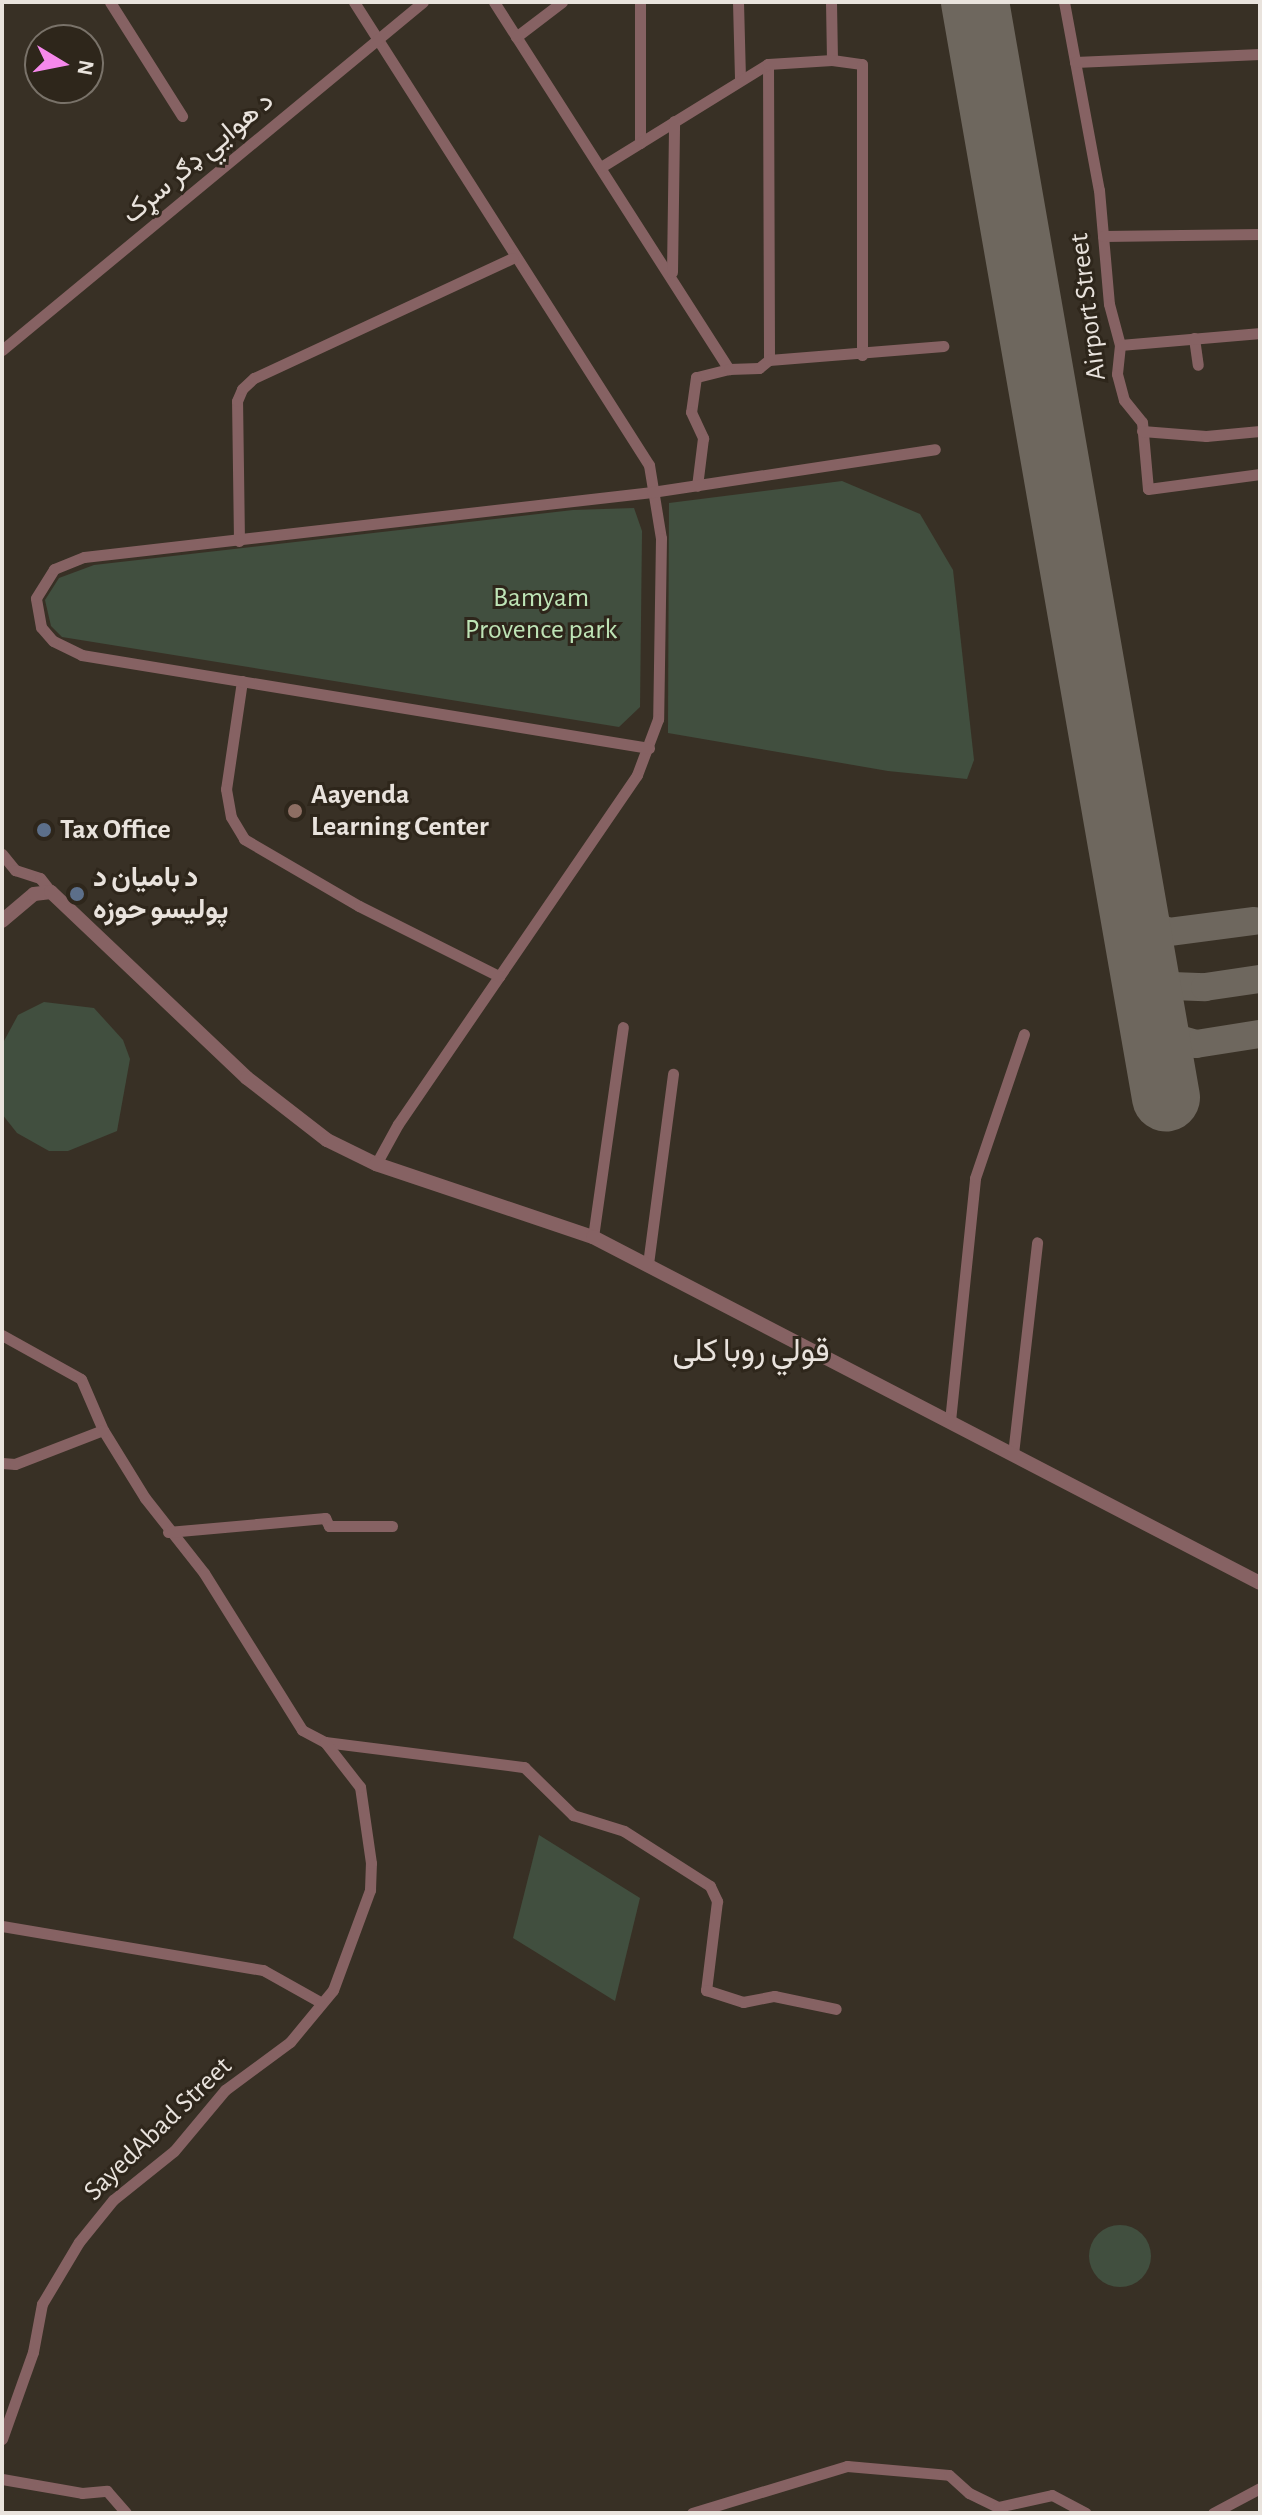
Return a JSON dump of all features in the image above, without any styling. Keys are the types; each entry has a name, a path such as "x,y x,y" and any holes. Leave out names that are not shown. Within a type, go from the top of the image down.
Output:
{"street":[{"path":"110,2 182,116"},
{"path":"354,2 512,258 649,465 661,538 658,719 637,775 499,976 376,1164"},
{"name":"د هوايي ډګر سړک","path":"2,350 423,2"},
{"path":"494,2 672,272 729,369"},
{"path":"516,37 562,2"},
{"path":"640,2 640,143"},
{"path":"738,2 740,79"},
{"path":"831,2 832,60"},
{"name":"Airport Street","path":"1064,2 1120,345 1117,374 1142,431 1148,489 1260,474"},
{"path":"1075,62 1260,54"},
{"path":"601,167 768,64 832,60 862,64 862,355"},
{"path":"768,64 769,360"},
{"path":"672,272 674,121"},
{"path":"1103,236 1260,234"},
{"path":"239,541 237,401 242,389 254,378 512,258"},
{"path":"1120,345 1260,333"},
{"path":"1194,338 1198,365"},
{"path":"697,486 703,438 691,412 696,377 729,369 759,368 769,360 862,355 943,346"},
{"path":"1142,431 1206,436 1260,431"},
{"path":"649,748 82,655 47,634 36,598 54,569 84,557 652,492 935,449"},
{"path":"242,681 226,789 231,817 244,839 359,906 499,976"},
{"path":"2,854 15,870 40,878 51,892 247,1078 301,1124 376,1164 593,1237 1260,1583"},
{"path":"2,921 34,894 51,892"},
{"path":"593,1237 623,1027"},
{"path":"950,1421 975,1178 1024,1034"},
{"path":"648,1264 673,1074"},
{"path":"1013,1454 1037,1242"},
{"name":"SayedAbad Street","path":"2,1335 81,1379 103,1430 168,1532 204,1573 302,1730 325,1742 360,1787 371,1863 370,1890 338,1976 290,2042 225,2090 174,2151 113,2200 79,2242 42,2304 33,2352 2,2439"},
{"path":"2,1463 15,1464 103,1430"},
{"path":"168,1532 325,1518 329,1526 392,1526"},
{"path":"325,1742 524,1767 573,1815 624,1831 710,1886 717,1901 706,1990 743,2002 774,1996 836,2009"},
{"path":"2,1926 263,1970 320,2002"},
{"path":"692,2513 847,2466 949,2475 969,2493 998,2507 1052,2495 1086,2513"},
{"path":"2,2479 82,2493 107,2491 126,2513"},
{"path":"1213,2513 1260,2488"}],"green space":[{"path":"842,481 920,514 953,570 974,760 967,779 888,771 668,733 669,503"},
{"name":"Bamyam Provence park","path":"634,508 642,531 640,707 619,727 62,637 51,626 45,600 59,578 94,565 573,510"},
{"path":"44,1002 94,1008 123,1040 130,1059 117,1131 68,1151 49,1151 17,1133 2,1114 4,1041 18,1015"},
{"path":"539,1835 640,1898 615,2001 513,1938"},
{"path":"1120,2225 1132,2227 1142,2234 1149,2244 1149,2268 1142,2278 1132,2285 1120,2287 1108,2285 1098,2278 1091,2268 1089,2256 1091,2244 1098,2234 1108,2227"}],"taxiway":[{"path":"1132,902 1146,921 1169,932 1254,921"},
{"path":"1142,957 1172,986 1205,987 1260,979"},
{"path":"1151,1009 1175,1038 1196,1044 1260,1034"}],"runway":[{"path":"975,2 1166,1097"}],"place":[{"name":"Aayenda Learning Center","path":"295,811"},
{"name":"Tax Office","path":"44,830"},
{"name":"د بامیان د پولیسو حوزه","path":"77,894"}],"district":[{"name":"قولي روبا کلی","path":"751,1351"}]}
